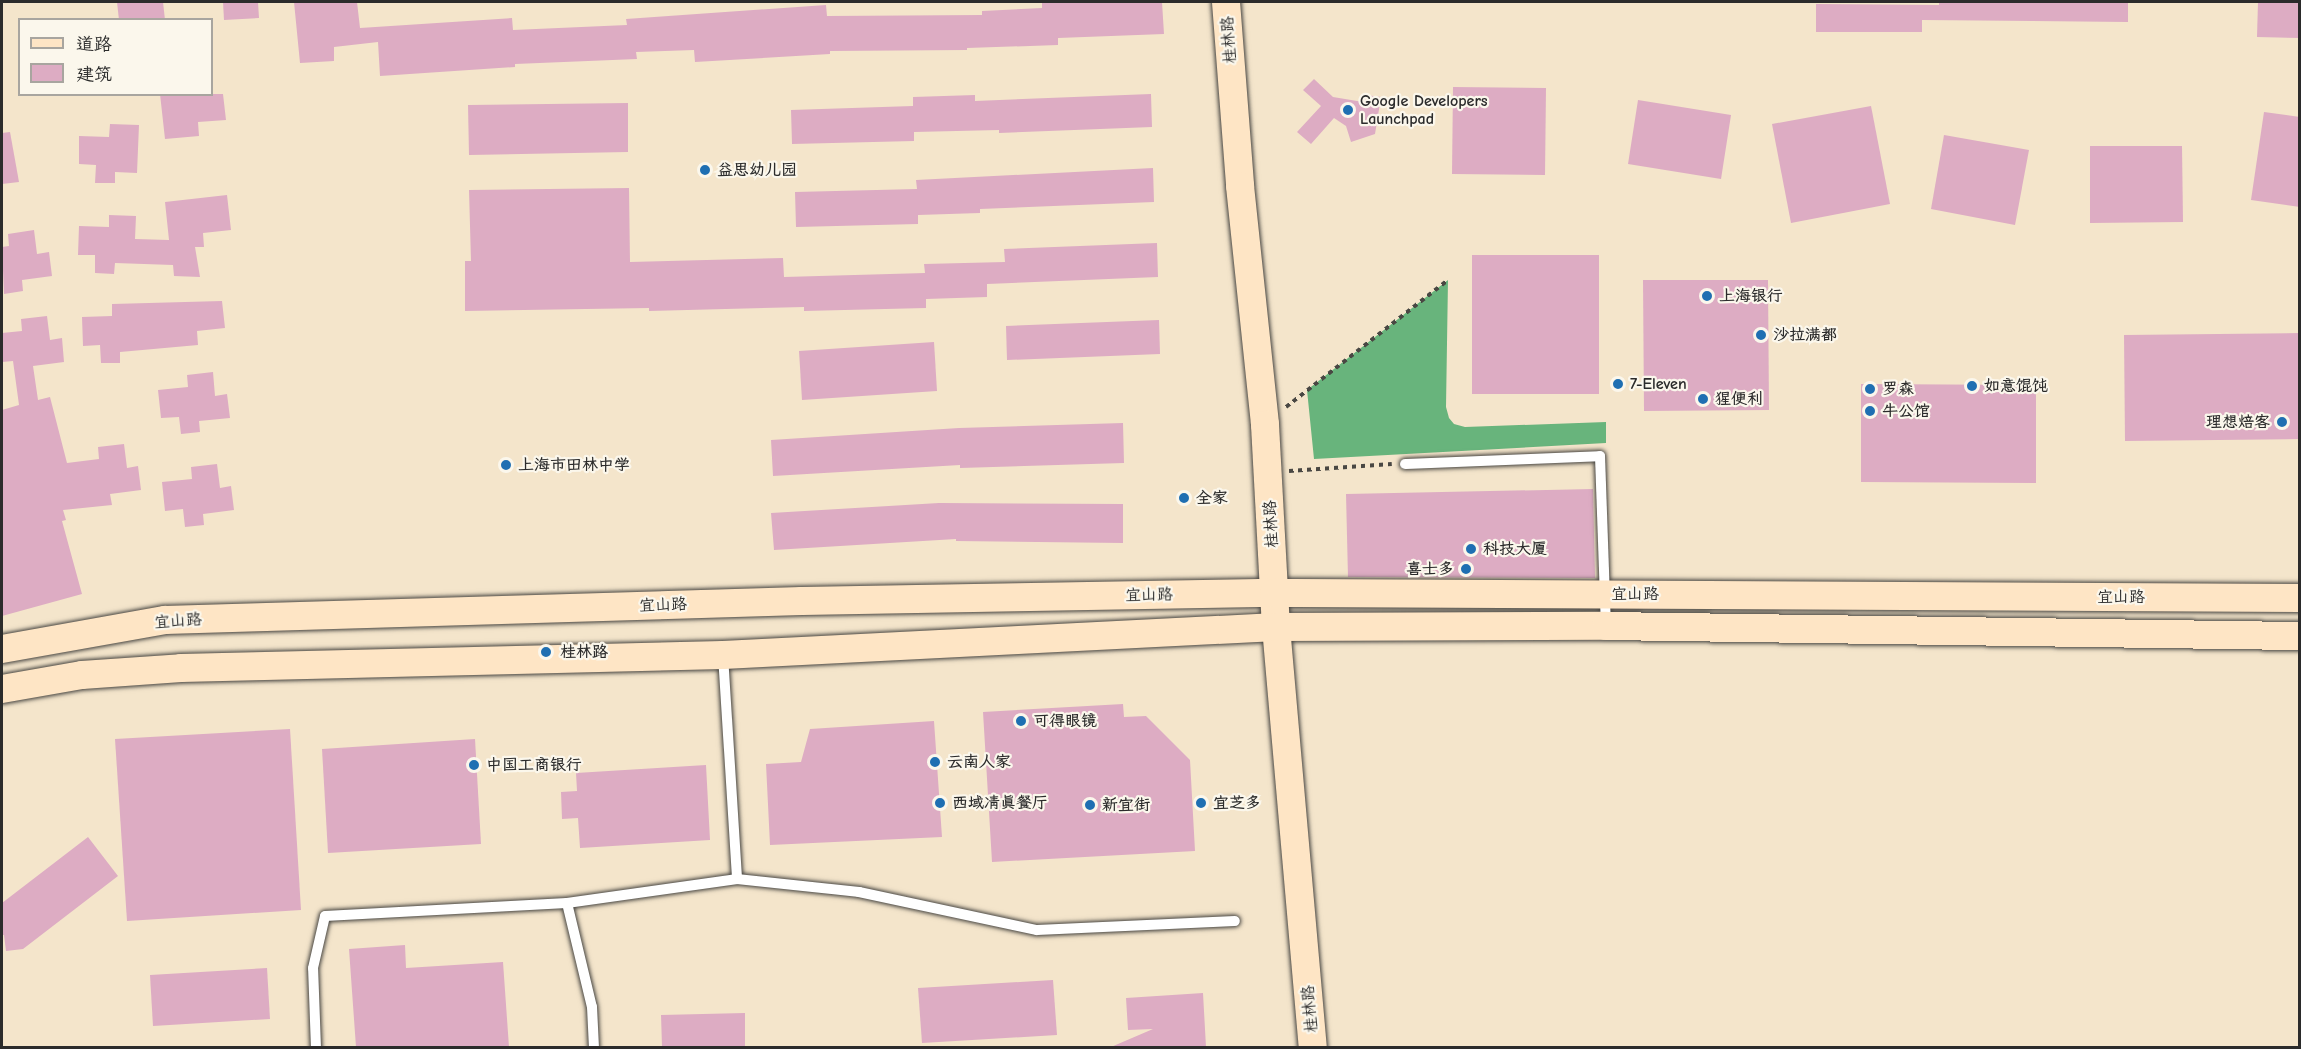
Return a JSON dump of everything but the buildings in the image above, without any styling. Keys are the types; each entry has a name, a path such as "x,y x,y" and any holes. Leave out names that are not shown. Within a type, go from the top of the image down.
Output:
{"main road":[{"name":"桂林路","path":"1226,2 1240,186 1265,425 1276,627 1313,1047"},
{"name":"宜山路","path":"2,649 165,620 802,600 1274,593 2300,598"},
{"name":"宜山路","path":"2,689 82,675 181,668 723,655 1276,627 1606,626 2300,636"}],"lane":[{"path":"1405,464 1600,456 1606,626"},
{"path":"723,655 737,879"},
{"path":"316,1047 313,968 325,916 567,903 737,879 859,892 1037,930 1235,921"},
{"path":"567,903 592,1007 594,1047"}],"path":[{"path":"1265,425 1448,280"},
{"path":"1268,473 1405,464"}],"green space":[{"path":"1448,280 1446,407 1449,418 1454,424 1465,427 1606,422 1606,443 1314,459 1307,390"}],"place":[{"name":"Google Developers Launchpad","path":"1348,110"},
{"name":"益思幼儿园","path":"705,170"},
{"name":"上海银行","path":"1707,296"},
{"name":"沙拉满都","path":"1761,335"},
{"name":"7-Eleven","path":"1618,384"},
{"name":"如意馄饨","path":"1972,386"},
{"name":"罗森","path":"1870,389"},
{"name":"猩便利","path":"1703,399"},
{"name":"牛公馆","path":"1870,411"},
{"name":"理想焙客","path":"2282,422"},
{"name":"上海市田林中学","path":"506,465"},
{"name":"全家","path":"1184,498"},
{"name":"科技大厦","path":"1471,549"},
{"name":"喜士多","path":"1466,569"},
{"name":"桂林路","path":"546,652"},
{"name":"可得眼镜","path":"1021,721"},
{"name":"云南人家","path":"935,762"},
{"name":"中国工商银行","path":"474,765"},
{"name":"西域凊真餐厅","path":"940,803"},
{"name":"宜芝多","path":"1201,803"},
{"name":"新宜街","path":"1090,805"}]}
